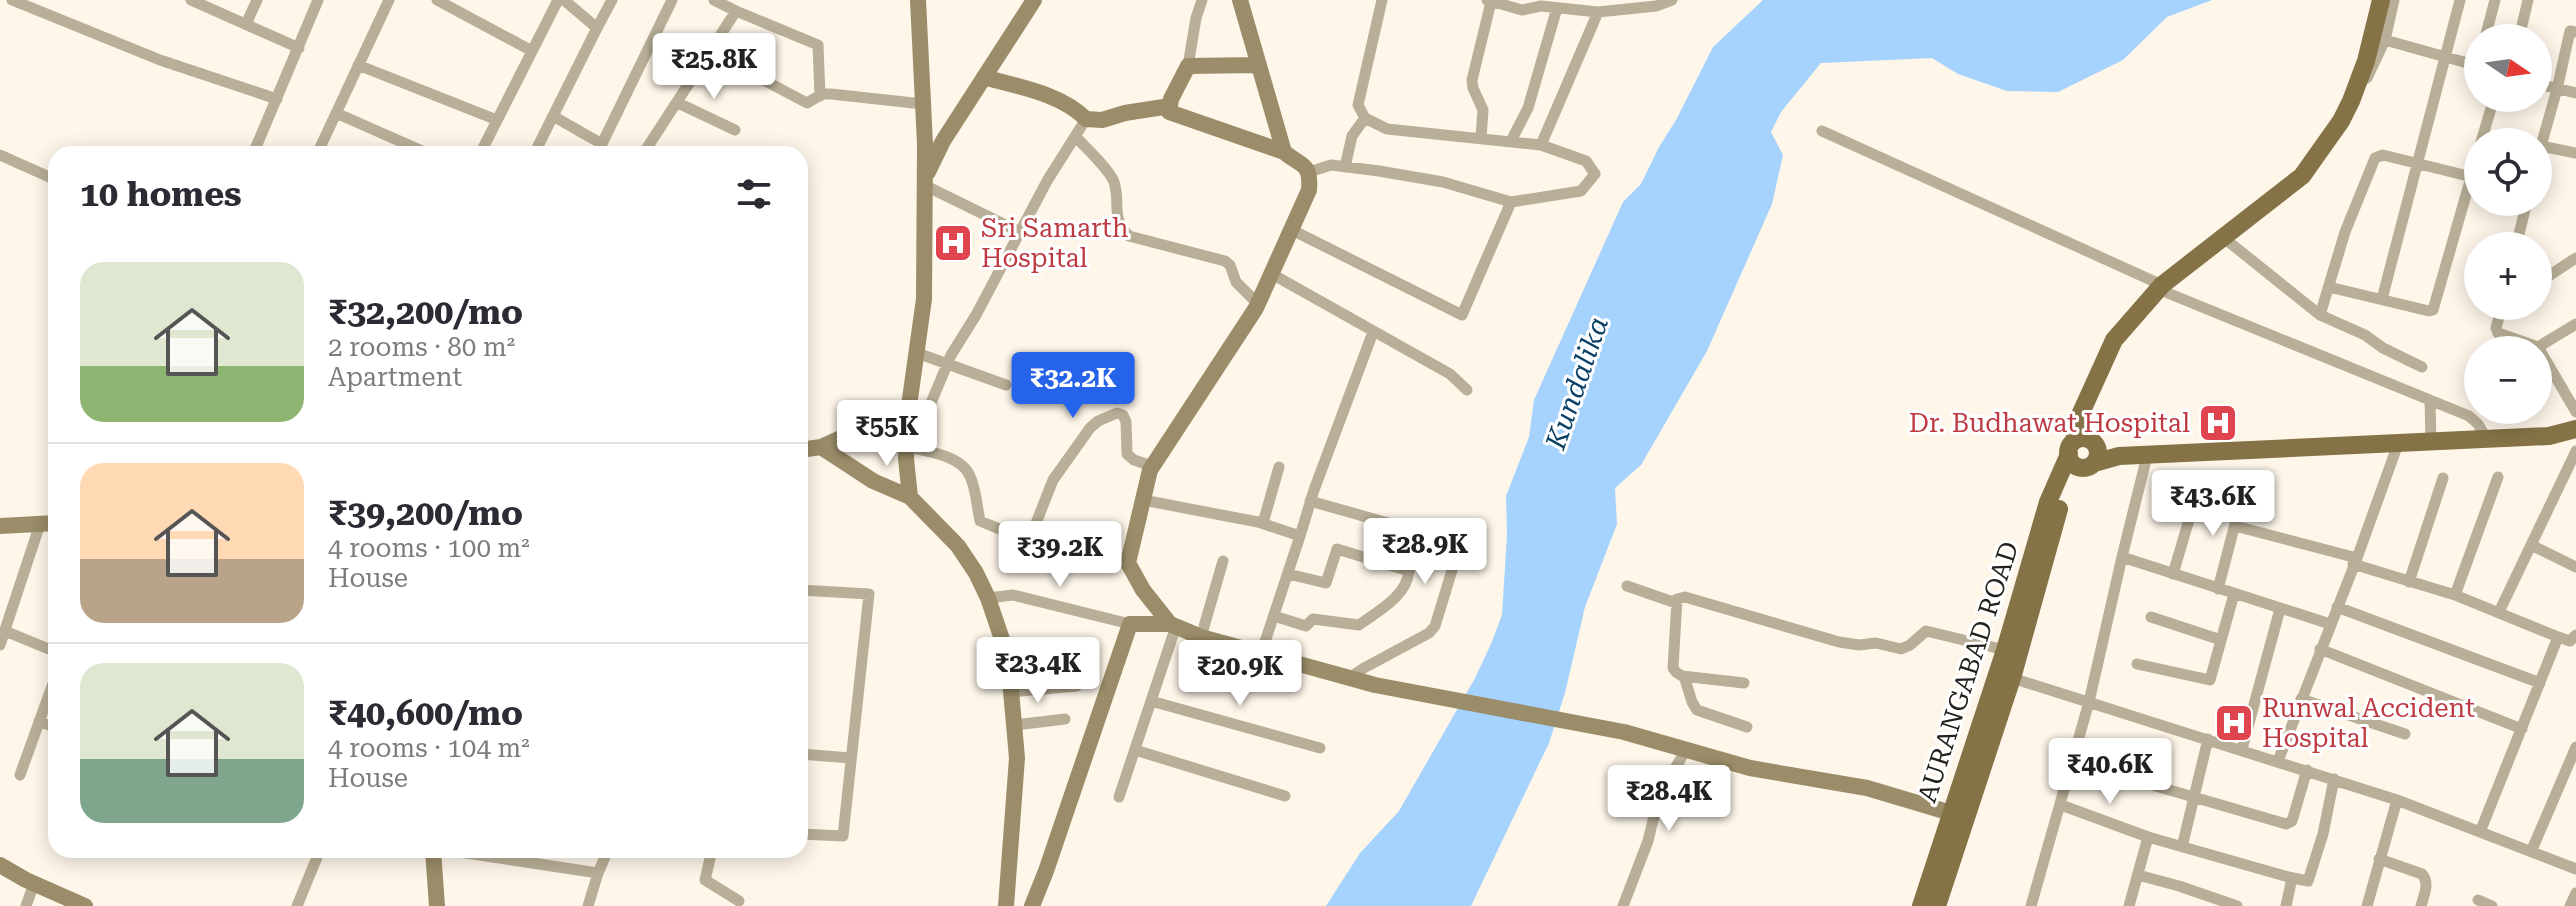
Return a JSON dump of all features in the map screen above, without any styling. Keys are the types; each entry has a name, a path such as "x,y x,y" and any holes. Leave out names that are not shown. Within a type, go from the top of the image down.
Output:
{"main road":[{"path":"910,497 906,447 924,299 923,104 918,0"},
{"path":"924,182 943,141 1034,0"},
{"path":"1240,0 1284,152"},
{"name":"AURANGABAD ROAD","path":"1937,906 2004,676 2059,510 2083,451 2080,415 2114,340 2160,287 2302,176 2341,121 2351,101 2385,1"},
{"path":"1173,625 1143,590 1128,563 1152,466 1257,303 1309,190 1309,172 1307,166 1284,152 1169,112 1188,66 1259,65"},
{"path":"984,77 1059,100 1086,119 1102,120 1170,106"},
{"path":"808,449 908,421"},
{"path":"2083,451 2147,456 2549,436 2574,432"},
{"path":"821,447 873,481 910,497 958,546 988,598 1008,657 1017,758 1006,906"},
{"name":"AURANGABAD ROAD","path":"1921,906 1951,813 2004,676 2005,650 2048,502 2083,451"},
{"path":"0,526 48,524"},
{"path":"1032,906 1143,590"},
{"path":"1130,624 1173,625 1201,637 1375,685 1624,732 1750,768 1867,788 1951,813"},
{"path":"434,858 437,906"},
{"path":"0,865 85,906"}],"street":[{"path":"12,0 160,60 277,99"},
{"path":"42,12 51,0"},
{"path":"191,0 299,48"},
{"path":"246,24 257,0"},
{"path":"256,146 318,0"},
{"path":"322,146 389,0"},
{"path":"437,0 532,51"},
{"path":"484,146 558,0"},
{"path":"564,0 597,28"},
{"path":"538,146 612,0"},
{"path":"601,146 672,0"},
{"path":"714,0 818,45 824,95"},
{"path":"1188,66 1202,0"},
{"path":"1309,172 1331,165 1345,167 1443,182 1511,202 1581,191 1595,174 1586,161 1541,145 1387,129 1365,118 1358,105 1382,0"},
{"path":"1481,138 1483,110 1472,80 1489,1 1522,10 1541,6 1598,12 1672,0"},
{"path":"2382,299 2460,0"},
{"path":"2489,24 2495,0"},
{"path":"2522,24 2528,0"},
{"path":"2351,101 2371,72 2385,40 2385,1"},
{"path":"1511,141 1528,108 1557,8"},
{"path":"648,146 736,11"},
{"path":"1541,145 1598,12"},
{"path":"2546,128 2570,31 2576,32"},
{"path":"2385,40 2464,62"},
{"path":"709,51 805,103 824,95 923,104"},
{"path":"358,65 497,120"},
{"path":"2552,88 2576,93"},
{"path":"678,103 735,130"},
{"path":"336,113 411,146"},
{"path":"553,116 596,146"},
{"path":"1345,167 1352,136 1365,118"},
{"path":"908,421 924,413 1047,181 1086,119"},
{"path":"1822,131 2160,287 2474,420 2486,438"},
{"path":"1076,137 1112,178 1116,217 1129,236 1225,261 1230,265 1236,282 1257,303"},
{"path":"2552,152 2576,153"},
{"path":"0,155 48,176"},
{"path":"2320,315 2345,232 2375,158 2383,155 2464,175"},
{"path":"924,182 1020,232"},
{"path":"1292,230 1462,315 1511,202"},
{"path":"2329,287 2429,311 2435,307 2464,205"},
{"path":"2224,238 2320,315 2365,335 2383,348 2422,367"},
{"path":"2552,274 2576,258"},
{"path":"1272,274 1450,374 1467,390"},
{"path":"2498,320 2498,333 2507,336"},
{"path":"2552,339 2576,324"},
{"path":"1261,654 1310,501 1373,332"},
{"path":"917,353 1006,385"},
{"path":"2552,371 2576,412"},
{"path":"2430,400 2431,442"},
{"path":"1029,541 1055,475 1098,421 1117,413 1123,415 1127,454 1152,466"},
{"path":"2278,761 2398,444"},
{"path":"906,447 931,452 962,464 970,475 980,521 1029,541 1128,563"},
{"path":"2499,612 2576,451"},
{"path":"2031,906 2089,702 2147,456"},
{"path":"1263,523 1279,467"},
{"path":"2455,595 2498,477"},
{"path":"2409,582 2443,478"},
{"path":"2173,574 2196,496"},
{"path":"2218,589 2242,497"},
{"path":"1143,500 1263,523 1300,536"},
{"path":"1310,501 1388,523"},
{"path":"0,645 48,524"},
{"path":"2235,526 2355,561 2409,582 2455,595 2570,641 2576,635"},
{"path":"2531,545 2576,567"},
{"path":"1274,616 1306,626 1313,619 1359,625 1394,599 1408,583 1409,571 1337,549 1326,583 1288,574"},
{"path":"1349,678 1429,633 1435,626 1457,554"},
{"path":"2122,557 2330,624"},
{"path":"1201,637 1223,561"},
{"path":"1627,586 1676,603"},
{"path":"808,590 869,594 843,836 808,834"},
{"path":"2137,664 2208,681 2234,594"},
{"path":"988,598 1013,595 1130,624"},
{"path":"1744,683 1684,676 1676,672 1673,668 1677,599 1685,597 1851,644 1876,643 1901,649 1926,631 2005,650"},
{"path":"2337,607 2540,683"},
{"path":"2242,749 2280,609"},
{"path":"2151,617 2221,640"},
{"path":"1119,797 1173,625"},
{"path":"5,631 48,649"},
{"path":"2480,832 2558,637"},
{"path":"2320,649 2522,729"},
{"path":"1684,676 1697,710 1747,727"},
{"path":"2004,676 2397,800 2576,869"},
{"path":"1011,692 1077,686"},
{"path":"20,775 48,697"},
{"path":"2301,699 2405,734"},
{"path":"1151,701 1320,748"},
{"path":"1015,725 1065,719"},
{"path":"39,721 48,725"},
{"path":"2182,847 2208,739"},
{"path":"2531,852 2576,747"},
{"path":"1135,750 1285,796"},
{"path":"1623,906 1648,841 1659,795 1686,750"},
{"path":"808,755 851,758"},
{"path":"2101,770 2289,824 2307,770"},
{"path":"2061,805 2148,837 2308,881 2323,834 2334,779"},
{"path":"2367,906 2397,800"},
{"path":"2129,906 2148,837"},
{"path":"297,906 317,858"},
{"path":"499,858 598,873"},
{"path":"588,906 605,858"},
{"path":"710,858 705,880 739,901"},
{"path":"2379,859 2422,874 2427,884 2421,906"},
{"path":"2138,875 2237,906"},
{"path":"2286,906 2292,878 2288,877"},
{"path":"26,906 34,884"},
{"path":"2570,906 2576,893"},
{"path":"2478,900 2492,906"}],"water":[{"name":"Kundalika","path":"1763,0 2212,0 2167,17 2123,60 2058,92 2007,91 1958,74 1932,58 1821,63 1781,112 1771,132 1783,155 1772,204 1707,351 1641,465 1615,488 1617,524 1585,607 1565,693 1549,743 1471,906 1326,906 1360,853 1399,811 1474,680 1491,644 1502,615 1506,496 1529,437 1534,400 1623,202 1641,184 1713,47"}],"place":[{"name":"Sri Samarth Hospital","path":"953,243"},
{"name":"Dr. Budhawat Hospital","path":"2218,423"},
{"name":"Runwal Accident Hospital","path":"2234,723"}]}
